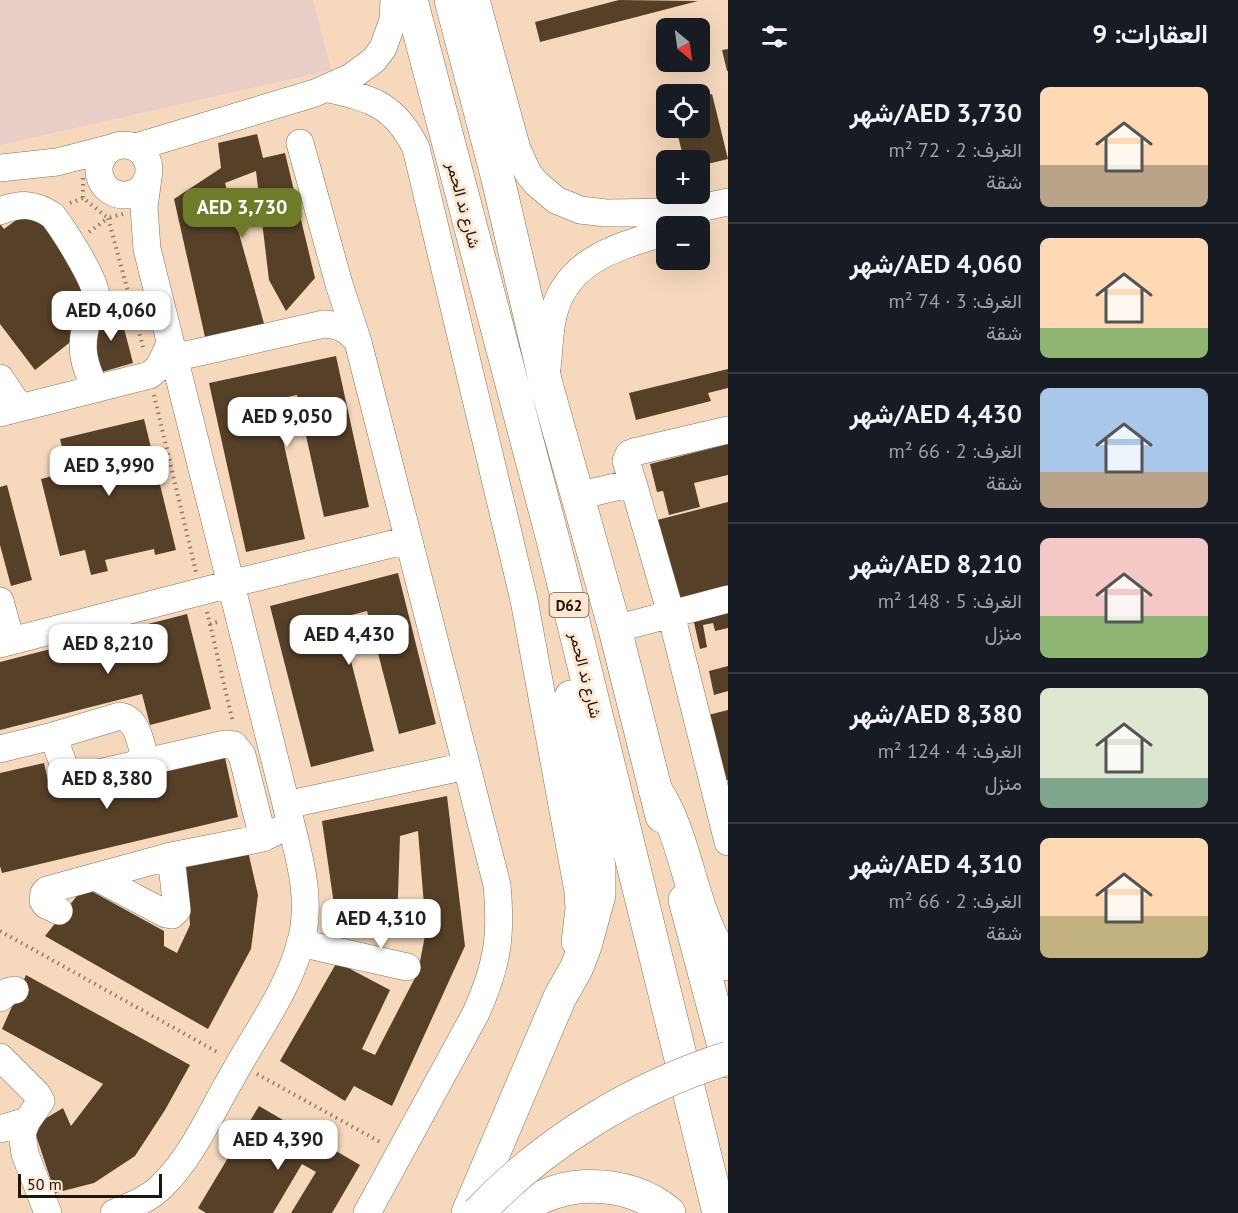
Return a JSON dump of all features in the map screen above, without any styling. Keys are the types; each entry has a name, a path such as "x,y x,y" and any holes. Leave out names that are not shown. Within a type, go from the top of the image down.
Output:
{"main road":[{"name":"شارع ند الحمر","path":"411,0 553,540 719,1213"},
{"name":"D62","path":"451,0 497,175 546,384 615,629 655,789 728,1059"},
{"path":"468,1213 560,997 576,969 588,938 598,895 599,867 557,619 553,540"},
{"path":"655,789 678,834 708,932 728,964"},
{"path":"478,1213 525,1168 587,1124 651,1088 728,1059"},
{"path":"517,1213 526,1205 557,1191 593,1187 612,1188 632,1193 650,1200 669,1213"}],"street":[{"path":"0,168 123,148 225,121 329,88 363,70 375,60 383,48 393,20 394,0"},
{"path":"476,0 517,149 528,173 536,183 556,200 580,210 656,221"},
{"path":"329,88 356,94 376,102 393,114 407,129 416,148 524,600 578,891 576,941 565,971 560,997"},
{"path":"29,165 67,174 126,195 143,186 148,177 182,146 225,121"},
{"path":"300,143 339,284 358,342 497,885 500,918 497,951 489,983 476,1013 367,1213"},
{"path":"114,1213 147,1199 174,1174 185,1160 282,988 294,963 301,940 305,911 304,884 289,814 180,388 147,249 144,207 148,177 147,160 123,148 103,156 99,166 100,176 147,249"},
{"path":"497,175 536,208 569,224 587,227 656,225"},
{"path":"696,216 728,202"},
{"path":"0,211 20,205 32,205 53,216 90,280 96,296 95,306 86,327 83,355 86,368 96,389"},
{"path":"710,218 728,215"},
{"path":"546,384 552,320 559,299 570,280 586,264 604,252 656,232"},
{"path":"324,324 332,312 339,284"},
{"path":"0,378 10,411 150,375 171,352 324,324 337,325 350,331 358,342"},
{"path":"150,375 180,388"},
{"path":"728,430 628,454 626,461 671,614 728,842"},
{"path":"577,496 633,483"},
{"path":"0,601 5,643 408,540"},
{"path":"615,629 728,599"},
{"path":"0,749 115,717 126,717 134,724 146,762"},
{"path":"53,736 64,770 71,776 82,777 225,744 234,745 240,751 263,838"},
{"path":"59,911 43,902 44,893 171,856 263,838 289,814 466,766"},
{"path":"96,877 172,915 177,910 171,856"},
{"path":"301,940 408,963"},
{"path":"0,1057 37,1094 41,1101 27,1121 22,1133 25,1154 48,1213"},
{"path":"0,1129 27,1121"}],"path":[{"path":"210,624 240,751"},
{"path":"0,931 400,1153"}],"shaded area":[{"path":"0,0 313,0 331,70 0,145"}],"building":[{"path":"619,0 698,1 540,42 535,22"},
{"path":"728,49 728,71 727,71 722,50"},
{"path":"710,94 712,94 728,159 710,163 710,150 682,150 678,138 710,138"},
{"path":"257,134 263,158 285,153 315,278 286,311 269,280 256,171 225,183 265,327 205,337 174,199 221,168 218,143"},
{"path":"31,209 95,294 71,312 83,332 35,370 0,324 0,224 4,229"},
{"path":"120,313 133,363 102,372 89,322"},
{"path":"336,356 369,507 324,517 297,395 274,400 305,539 246,552 209,383"},
{"path":"728,369 728,388 708,393 711,401 636,420 629,393"},
{"path":"144,419 176,550 155,555 154,549 105,560 108,571 91,575 85,550 60,556 41,479 68,472 60,439"},
{"path":"728,444 728,475 694,483 700,507 669,515 663,491 657,492 650,464"},
{"path":"7,485 32,580 11,586 0,545 0,487"},
{"path":"728,502 728,586 677,600 657,520"},
{"path":"398,573 436,724 399,734 367,611 340,618 374,751 311,767 270,606"},
{"path":"728,606 728,628 715,631 713,623 703,625 707,647 700,649 692,614"},
{"path":"187,614 211,709 150,725 142,694 0,730 0,662"},
{"path":"728,666 728,691 714,695 709,671"},
{"path":"728,710 728,780 721,782 704,716"},
{"path":"224,753 238,817 2,873 0,866 0,773 44,763 51,794"},
{"path":"447,796 465,946 392,1106 354,1086 345,1101 280,1061 337,962 390,990 362,1049 375,1055 418,972 426,930 418,831 400,836 397,925 338,933 322,821"},
{"path":"247,847 258,895 251,949 208,1029 45,936 84,887 164,931 164,946 177,953 190,925 188,893 177,864"},
{"path":"26,975 190,1065 165,1110 135,1156 94,1183 55,1193 33,1126 63,1108 71,1126 103,1084 2,1029"},
{"path":"259,1106 360,1165 332,1213 291,1213 316,1172 302,1164 273,1213 206,1213 198,1208"}]}
